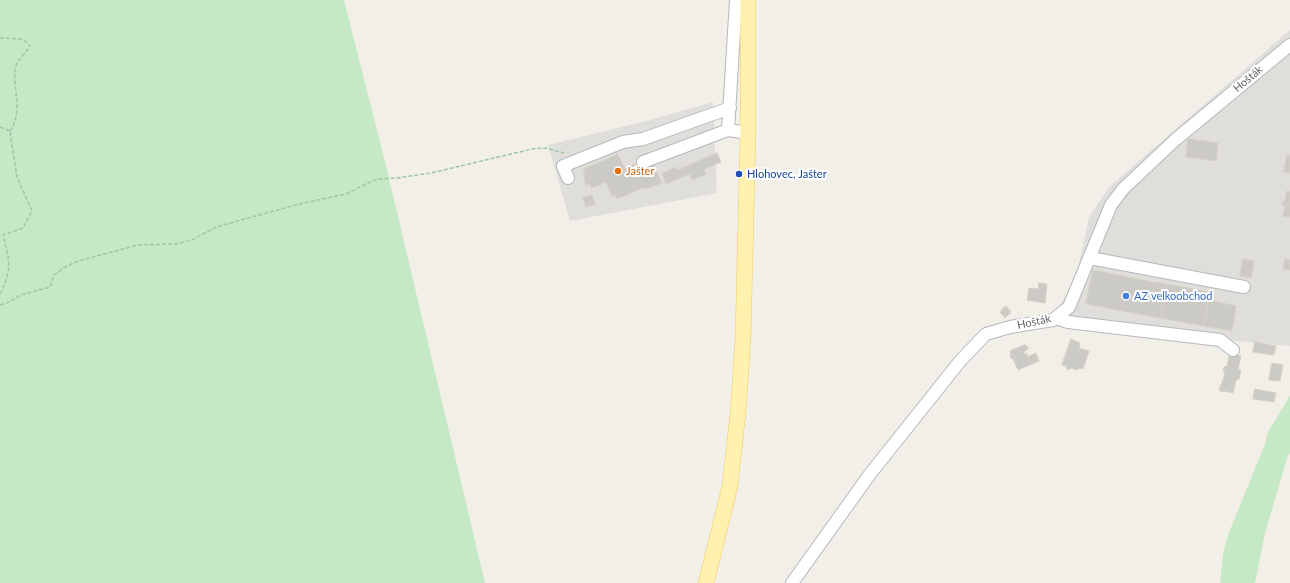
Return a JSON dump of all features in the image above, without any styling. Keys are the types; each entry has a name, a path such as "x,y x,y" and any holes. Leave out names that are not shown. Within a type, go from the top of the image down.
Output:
{"main road":[{"path":"706,583 730,486 736,436 743,339 748,134 748,0"}],"lane":[{"path":"728,130 736,0"},
{"name":"Hošták","path":"792,583 870,474 961,360 986,334 1010,327 1053,320 1069,307 1111,205 1123,189 1175,140 1290,45"},
{"path":"568,178 563,166 623,142 643,139 730,108"},
{"path":"643,162 728,130 748,134"},
{"path":"1090,258 1244,287"},
{"path":"1056,318 1068,322 1220,340 1233,350"}],"path":[{"path":"0,38 23,39 30,46 17,62 15,71 17,108 14,125 10,131 17,177 32,210 23,228 0,234"},
{"path":"0,127 10,131"},
{"path":"0,305 21,295 50,287 54,275 64,267 78,261 138,245 176,244 192,240 216,227 299,204 346,194 379,179 431,173 532,149 546,148 583,158"},
{"path":"0,294 6,282 10,262 3,234"}],"shaded area":[{"path":"1290,30 1290,346 1068,325 1059,307 1076,278 1089,217 1109,187"},
{"path":"713,102 717,193 570,221 548,145 646,121"}],"green space":[{"path":"0,0 344,0 387,170 485,583 0,583"},
{"path":"1290,396 1290,453 1287,458 1265,533 1255,583 1220,583 1223,554 1228,535 1265,444 1268,432"}],"building":[{"path":"1188,139 1218,143 1216,161 1186,157"},
{"path":"617,153 625,169 634,164 637,169 653,164 662,183 645,189 644,187 617,199 615,195 612,196 606,182 591,188 590,184 586,185 583,174 585,174 584,169 616,155"},
{"path":"717,153 721,162 704,169 706,174 692,180 689,174 666,184 662,173 676,167 677,170"},
{"path":"1287,155 1290,155 1290,173 1284,172"},
{"path":"1287,191 1290,192 1290,206 1282,205 1283,201 1285,201"},
{"path":"592,195 595,204 586,207 583,198"},
{"path":"1282,205 1290,206 1290,217 1283,216 1285,206"},
{"path":"1243,259 1254,261 1251,278 1240,276"},
{"path":"1285,259 1290,260 1290,270 1283,269"},
{"name":"AZ velkoobchod","path":"1093,270 1166,284 1160,318 1086,304"},
{"path":"1039,283 1047,284 1045,303 1027,300 1029,288 1038,289"},
{"path":"1166,284 1211,292 1204,326 1160,318"},
{"path":"1209,300 1236,306 1232,331 1204,326"},
{"path":"1006,306 1011,312 1005,318 1000,312"},
{"path":"1071,339 1080,343 1079,348 1089,351 1083,369 1079,368 1077,370 1071,368 1069,370 1066,366 1062,365"},
{"path":"1255,342 1276,346 1274,355 1253,352"},
{"path":"1025,345 1029,348 1024,352 1024,355 1027,353 1027,357 1036,353 1039,361 1018,370 1010,356 1010,351"},
{"path":"1230,353 1241,356 1238,369 1241,371 1239,379 1236,380 1233,393 1222,392 1219,390 1225,373 1223,370 1224,367 1227,366"},
{"path":"1272,363 1283,365 1280,381 1269,380"},
{"path":"1255,389 1276,393 1274,402 1253,399"}],"place":[{"name":"Jašter","path":"618,171"},
{"name":"Hlohovec, Jašter","path":"739,174"},
{"name":"AZ velkoobchod","path":"1126,296"}]}
